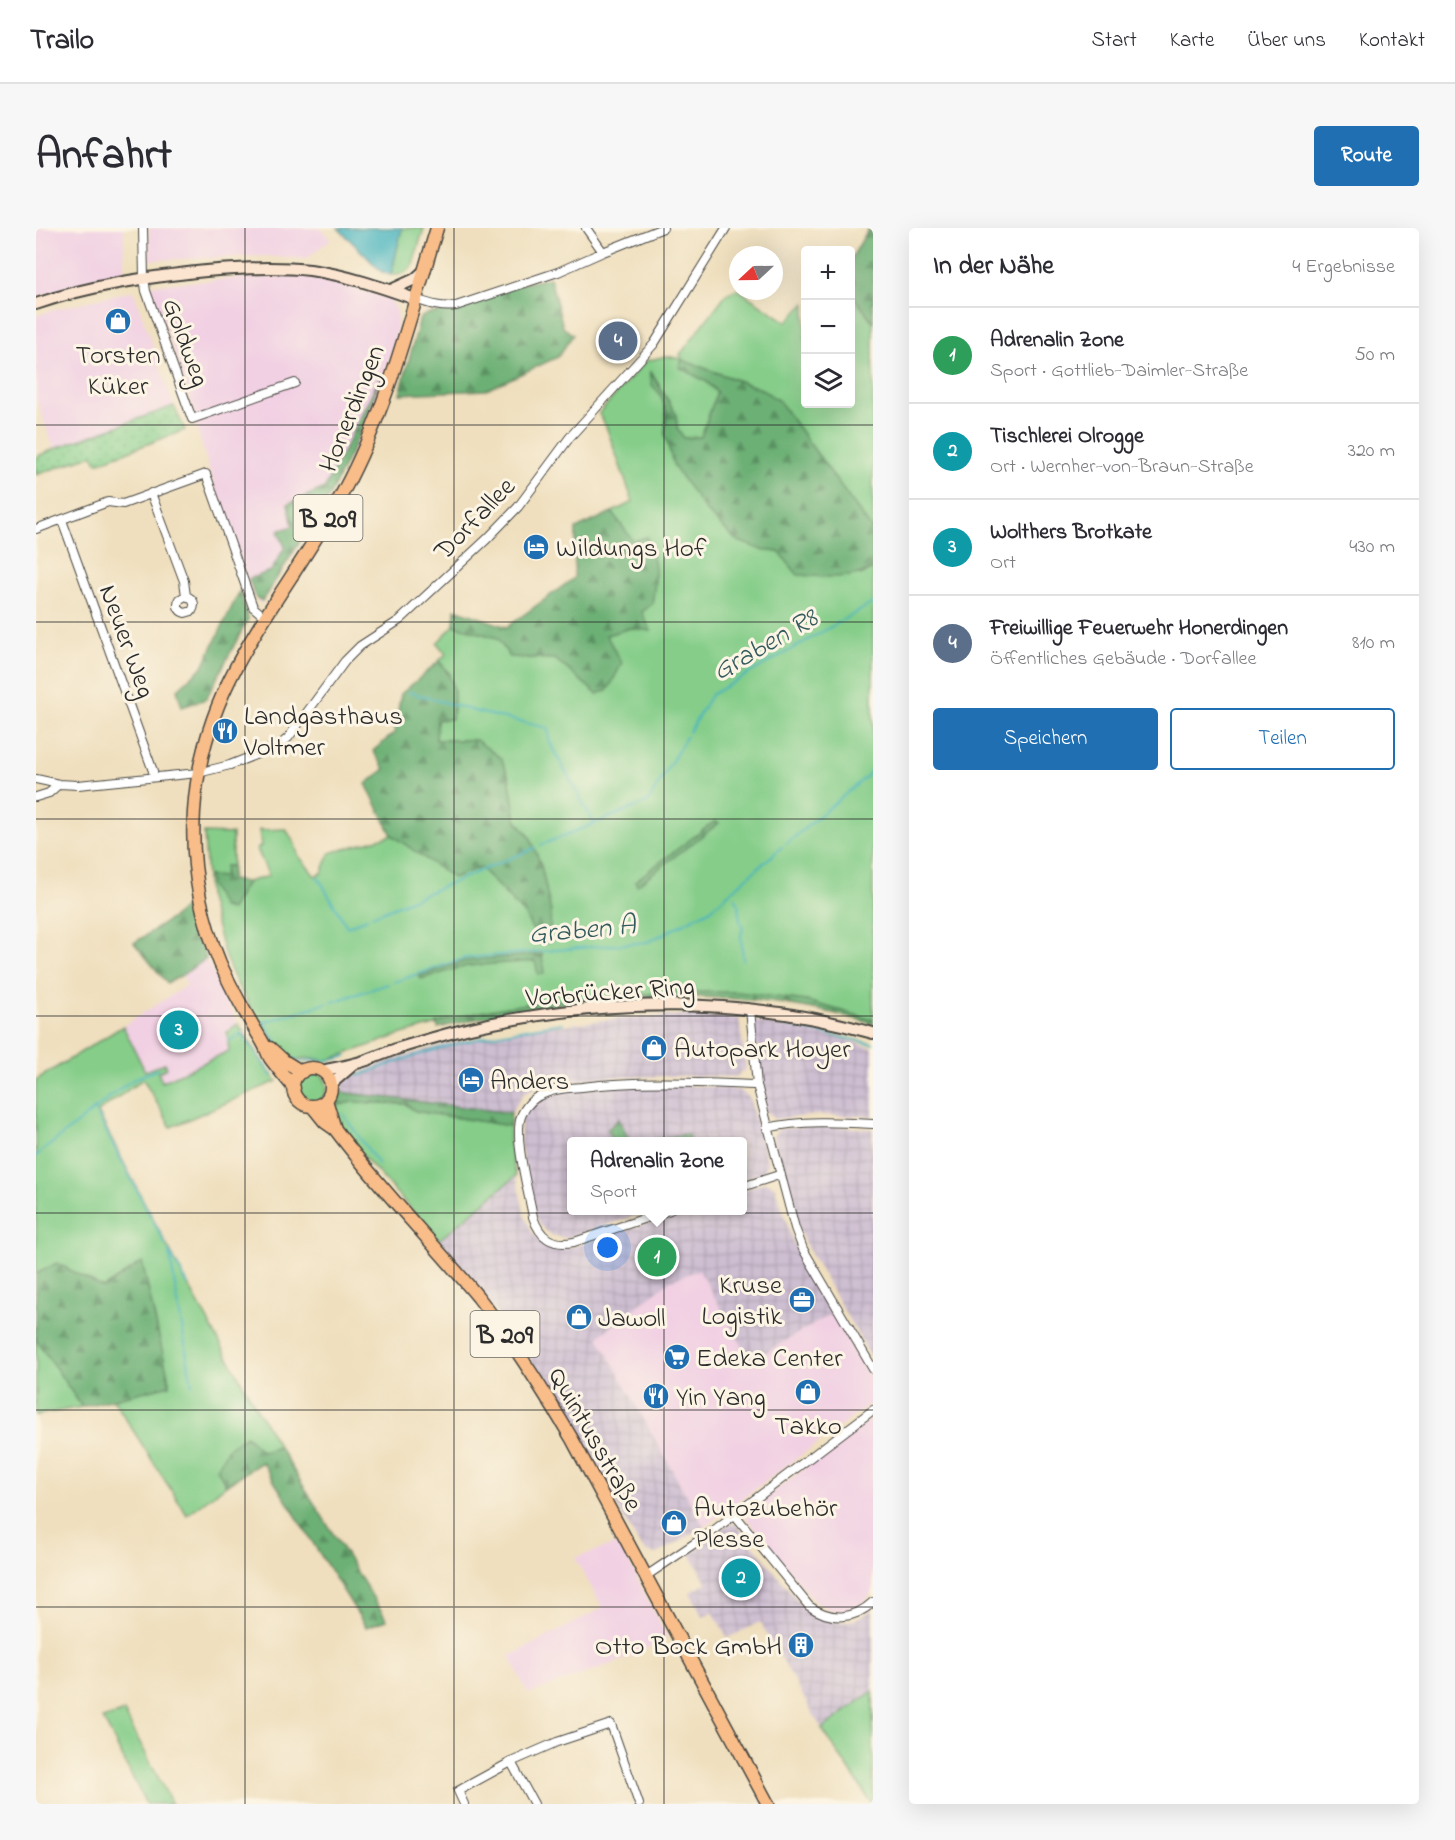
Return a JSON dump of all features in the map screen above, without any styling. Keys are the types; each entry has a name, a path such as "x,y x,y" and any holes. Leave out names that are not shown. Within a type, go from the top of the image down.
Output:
{"main road":[{"name":"Honerdingen","path":"266,617 329,516 359,460 391,380 437,228"},
{"path":"36,304 83,289 144,278 235,269 289,268 357,280 416,299"},
{"path":"391,291 415,279 424,271"},
{"name":"B 209","path":"266,617 243,653 225,688 208,732 198,773 192,835 199,890 220,964 243,1010 264,1044 268,1056 294,1088 297,1098 306,1105 312,1106"},
{"name":"Vorbrücker Ring","path":"322,1071 354,1064 437,1036 495,1023 605,1008 681,1005 750,1009 802,1016 873,1033"},
{"name":"B 209","path":"264,1044 284,1061 302,1072"},
{"name":"Vorbrücker Ring","path":"331,1084 354,1064"},
{"path":"294,1088 296,1079 302,1072 312,1069 322,1071 331,1084 330,1092 322,1104 312,1106"},
{"name":"Quintusstraße","path":"326,1100 335,1129"},
{"name":"Quintusstraße","path":"312,1106 325,1122 335,1129 478,1298 512,1343 572,1439 768,1804"}],"street":[{"name":"Goldweg","path":"143,228 146,291 192,419 295,382"},
{"path":"586,228 603,252"},
{"path":"416,299 434,306 456,306 558,272 663,228"},
{"name":"Dorfallee","path":"36,779 59,784 98,784 198,773 230,765 280,745 288,738 345,661 360,646 400,620 510,515 570,436 654,344 726,228"},
{"path":"36,529 108,502 123,504 207,474 254,607 266,617"},
{"path":"151,494 184,581 186,596"},
{"name":"Neuer Weg","path":"62,520 154,777"},
{"path":"36,797 48,793 59,784"},
{"path":"750,1009 757,1085 779,1175 802,1250 873,1369"},
{"path":"655,1215 574,1242 558,1243 549,1240 536,1227 533,1217 518,1134 521,1114 526,1107 548,1091 590,1086 678,1082 757,1085"},
{"path":"767,1128 819,1122 873,1124"},
{"path":"747,1185 779,1175"},
{"path":"646,1576 735,1515 873,1410"},
{"path":"735,1515 809,1606 829,1616 850,1616 864,1610 873,1602"},
{"path":"464,1804 458,1791 512,1762 557,1742 611,1724 639,1804"},
{"path":"512,1762 534,1804"}],"shaded area":[{"path":"36,228 124,228 124,276 36,297"},
{"path":"149,228 320,228 331,239 306,259 263,256 150,260"},
{"path":"306,276 390,299 397,311 397,328 392,352 362,434 315,521 261,604 253,595 216,491 195,423 194,410 151,285"},
{"path":"132,291 174,406 54,449 36,399 36,316"},
{"path":"206,959 238,1024 227,1032 229,1051 162,1082 158,1072 164,1063 146,1071 123,1026 187,985 182,975"},
{"path":"686,1015 739,1018 746,1068 736,1077 611,1077 543,1083 523,1094 511,1113 341,1092 346,1079 387,1061 446,1044 534,1028 617,1019"},
{"path":"756,1021 840,1038 873,1048 873,1116 819,1115 774,1119 765,1110 753,1027"},
{"path":"681,1085 741,1091 749,1097 768,1164 764,1172 747,1178 747,1137 567,1137 567,1215 637,1215 566,1238 551,1235 540,1225 534,1213 520,1143 522,1115 533,1101 548,1093 611,1086"},
{"path":"820,1126 873,1129 873,1361 806,1245 799,1229 773,1137 778,1129"},
{"path":"516,1176 525,1217 532,1232 547,1246 565,1248 584,1244 671,1215 747,1215 747,1189 766,1182 775,1187 793,1242 833,1313 751,1361 699,1270 671,1280 598,1337 704,1527 657,1554 647,1552 639,1544 543,1378 503,1321 439,1240"},
{"path":"699,1270 751,1361 833,1313 873,1381 873,1402 704,1527 598,1337 671,1280"},
{"path":"873,1417 873,1590 857,1607 846,1611 829,1610 814,1601 747,1519 747,1514 749,1510"},
{"path":"728,1524 736,1524 806,1611 823,1620 843,1622 854,1620 873,1609 873,1691 822,1729 760,1622 728,1638 713,1612 703,1617 690,1592 707,1583 690,1554"},
{"path":"619,1543 667,1637 631,1657 528,1694 510,1656 603,1608 575,1558"}],"green space":[{"path":"402,228 424,228 412,267 405,273 391,275"},
{"path":"869,228 873,228 873,322 855,299 855,252"},
{"path":"550,278 563,327 573,335 558,357 486,390 400,394 420,318 427,314 457,310 508,287"},
{"path":"729,293 729,300 754,300 787,322 801,307 801,408 855,408 855,297 873,322 873,531 779,401 761,389 682,360 679,367 707,382 717,393 701,437 684,438 677,429 676,414 652,373 653,384 664,406 665,435 762,550 779,552 861,575 873,569 873,1020 806,1001 685,992 607,996 486,1011 402,1034 326,1061 288,1057 264,1030 237,984 225,957 208,895 204,833 232,834 232,866 225,866 224,877 210,876 231,909 247,882 269,876 257,849 261,846 259,830 286,829 295,844 298,855 315,876 322,873 330,853 392,835 453,878 480,867 525,915 540,944 530,837 516,820 509,777 476,740 436,740 437,720 450,674 439,661 446,654 437,643 454,625 497,638 510,657 555,659 597,694 605,635 631,628 642,612 633,541 612,512 633,502 599,413 646,361 666,356 682,359 680,354"},
{"path":"682,360 761,389 779,401 873,531 873,569 846,576 798,575 779,552 762,550 736,540 706,511 674,467 665,435 667,412 660,394 652,385 650,371 676,414 677,428 684,438 701,437 717,392 707,382 679,367"},
{"path":"381,375 363,427 330,495 262,601 255,597 249,579 271,571 285,547 278,531 293,526 288,504 325,488"},
{"path":"174,406 185,430 97,463 93,455 36,475 36,457"},
{"path":"612,512 633,541 647,537 653,555 655,577 652,604 642,612 651,631 631,628 606,635 622,663 608,690 597,694 555,659 510,657 497,638 454,625 455,609 507,627 574,578 576,529"},
{"path":"240,590 248,619 206,699 182,707 177,690 203,666"},
{"path":"439,661 452,682 454,702 452,719 437,720 436,740 476,740 501,758 509,777 516,820 530,837 541,865 551,912 549,942 540,944 525,915 480,867 453,878 392,835 366,784 385,769 373,751 394,733 401,694"},
{"path":"715,821 719,823 637,885 635,881"},
{"path":"225,866 232,866 231,880 247,882 231,910 223,908 210,885 209,876 224,877"},
{"path":"190,903 206,959 167,983 134,943 175,916"},
{"path":"542,954 544,974 538,974 535,961 467,966 421,979 419,976 465,961"},
{"path":"685,992 739,992 806,1001 873,1020 873,1024 821,1010 712,997 600,1000 490,1016 438,1028 437,1023 497,1009 559,1000"},
{"path":"238,1024 277,1081 171,1127 143,1079 98,1112 186,1281 279,1447 217,1468 226,1485 187,1515 113,1399 170,1385 142,1263 103,1288 57,1263 36,1274 36,1080 123,1026 145,1071 165,1063 167,1068 158,1072 162,1082 229,1051 227,1032"},
{"path":"312,1072 318,1073 326,1081 326,1093 318,1101 312,1102 306,1101 298,1093 297,1087 298,1081 306,1073"},
{"path":"341,1092 511,1113 510,1126 415,1111 406,1104 352,1102 335,1106"},
{"path":"352,1102 406,1104 415,1111 510,1126 509,1142 516,1176 439,1240 343,1131 333,1111 335,1106"},
{"path":"619,1119 628,1137 610,1137 608,1129"},
{"path":"687,1134 688,1137 669,1137"},
{"path":"142,1262 170,1385 82,1407 36,1339 36,1274 57,1263 103,1288"},
{"path":"36,1339 82,1407 36,1415"},
{"path":"246,1436 263,1452 279,1447 387,1620 366,1627 262,1462 226,1485 217,1468 229,1447"},
{"path":"873,1691 873,1804 872,1804 822,1729"},
{"path":"124,1712 172,1804 146,1804 103,1719"}],"water":[{"path":"338,228 402,228 391,275 382,272"}],"waterway":[{"name":"Graben R8","path":"689,732 711,695 873,603"},
{"path":"409,692 474,711 548,728 549,740 553,749 594,823"},
{"name":"Graben R8","path":"541,845 648,802 686,737"},
{"name":"Graben A","path":"786,844 867,776 873,767"},
{"name":"Graben A","path":"394,982 466,958 648,942 711,909 782,847"},
{"name":"Graben R8","path":"372,916 535,848"},
{"name":"Graben R8","path":"318,877 347,927 367,918"},
{"path":"735,897 743,927 741,936 743,960"},
{"name":"Graben A","path":"332,1002 388,984"},
{"name":"Graben A","path":"261,1023 327,1003"},
{"path":"264,1022 279,1045 294,1059 327,1061 347,1056"},
{"path":"359,1076 460,1043 563,1023"},
{"path":"780,1024 873,1044"},
{"name":"Graben A","path":"228,1041 244,1033"},
{"path":"242,1034 272,1076"},
{"name":"Graben A","path":"36,1156 124,1086 158,1069"},
{"path":"95,1110 166,1245"},
{"path":"343,1114 379,1165"},
{"path":"169,1251 192,1385"},
{"path":"170,1253 188,1285"}],"place":[{"name":"Torsten Küker","path":"118,321"},
{"name":"Freiwillige Feuerwehr Honerdingen","path":"618,341"},
{"name":"Wildungs Hof","path":"536,547"},
{"name":"Landgasthaus Voltmer","path":"225,731"},
{"name":"Wolthers Brotkate","path":"179,1030"},
{"name":"Autopark Hoyer","path":"654,1048"},
{"name":"Anders","path":"471,1080"},
{"name":"Adrenalin Zone","path":"657,1257"},
{"name":"Kruse Logistik","path":"802,1300"},
{"name":"Jawoll","path":"579,1317"},
{"name":"Edeka Center","path":"677,1357"},
{"name":"Takko","path":"808,1392"},
{"name":"Yin Yang","path":"656,1396"},
{"name":"Autozubehör Plesse","path":"674,1523"},
{"name":"Tischlerei Olrogge","path":"741,1578"},
{"name":"Otto Bock GmbH","path":"801,1645"}]}
